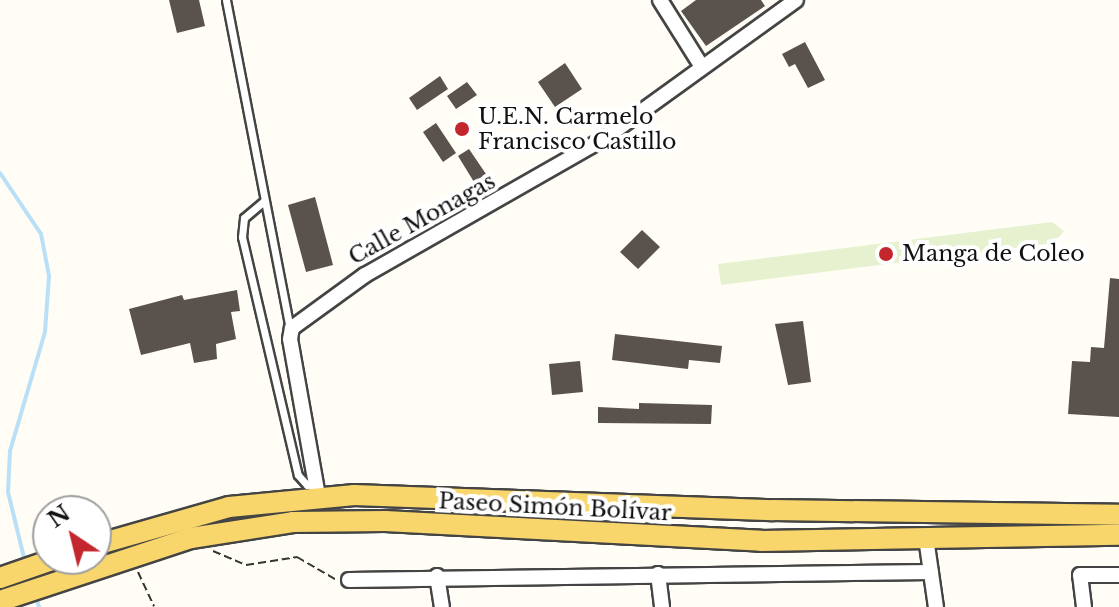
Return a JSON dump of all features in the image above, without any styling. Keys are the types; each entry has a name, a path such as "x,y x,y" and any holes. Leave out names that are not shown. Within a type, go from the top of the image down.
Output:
{"main road":[{"name":"Paseo Simón Bolívar","path":"112,540 216,509 317,490 1119,515"},
{"name":"Paseo Simón Bolívar","path":"9,598 191,538 328,521 710,540 1119,535"},
{"path":"3,578 32,568"}],"street":[{"path":"660,0 702,67"},
{"name":"Calle Monagas","path":"291,330 365,275 568,162 796,0"},
{"path":"291,330 317,490"},
{"path":"926,538 936,607"},
{"path":"349,580 437,576 931,572"},
{"path":"658,574 662,607"},
{"path":"1084,607 1080,575 1119,575"},
{"path":"437,576 442,607"}],"lane":[{"path":"226,0 291,330"},
{"path":"264,201 244,218 242,237 298,475 317,490"}],"path":[{"path":"191,538 239,565 297,557 335,579 349,580"},
{"path":"130,556 154,607"}],"green space":[{"name":"Manga de Coleo","path":"1052,222 1064,231 1054,243 721,285 718,264"}],"building":[{"path":"169,0 199,0 205,26 177,33"},
{"path":"696,0 761,0 765,6 706,46 681,11"},
{"path":"805,42 825,80 808,88 795,64 789,67 782,54"},
{"path":"565,63 582,89 555,107 538,82"},
{"path":"440,76 448,89 417,110 409,98"},
{"path":"467,82 477,95 456,109 447,96"},
{"path":"436,123 456,153 443,162 423,132"},
{"path":"469,149 486,174 474,182 458,156"},
{"path":"315,197 333,265 306,272 288,205"},
{"path":"642,230 660,247 638,269 620,252"},
{"path":"1110,278 1119,279 1119,417 1068,414 1072,361 1090,362 1091,347 1104,348"},
{"path":"237,290 240,311 231,312 236,339 216,344 217,359 194,363 190,343 141,355 129,309 182,295 184,300"},
{"path":"803,321 811,382 788,385 775,324"},
{"path":"615,334 722,346 720,363 689,360 688,369 612,360"},
{"path":"580,361 583,392 552,395 549,364"},
{"path":"639,403 712,405 711,424 598,423 598,407 639,409"}],"waterway":[{"path":"0,173 41,234 49,276 45,332 10,451 8,492 25,562"},
{"path":"36,597 39,607"}],"place":[{"name":"U.E.N. Carmelo Francisco Castillo","path":"462,129"},
{"name":"Manga de Coleo","path":"886,254"}]}
